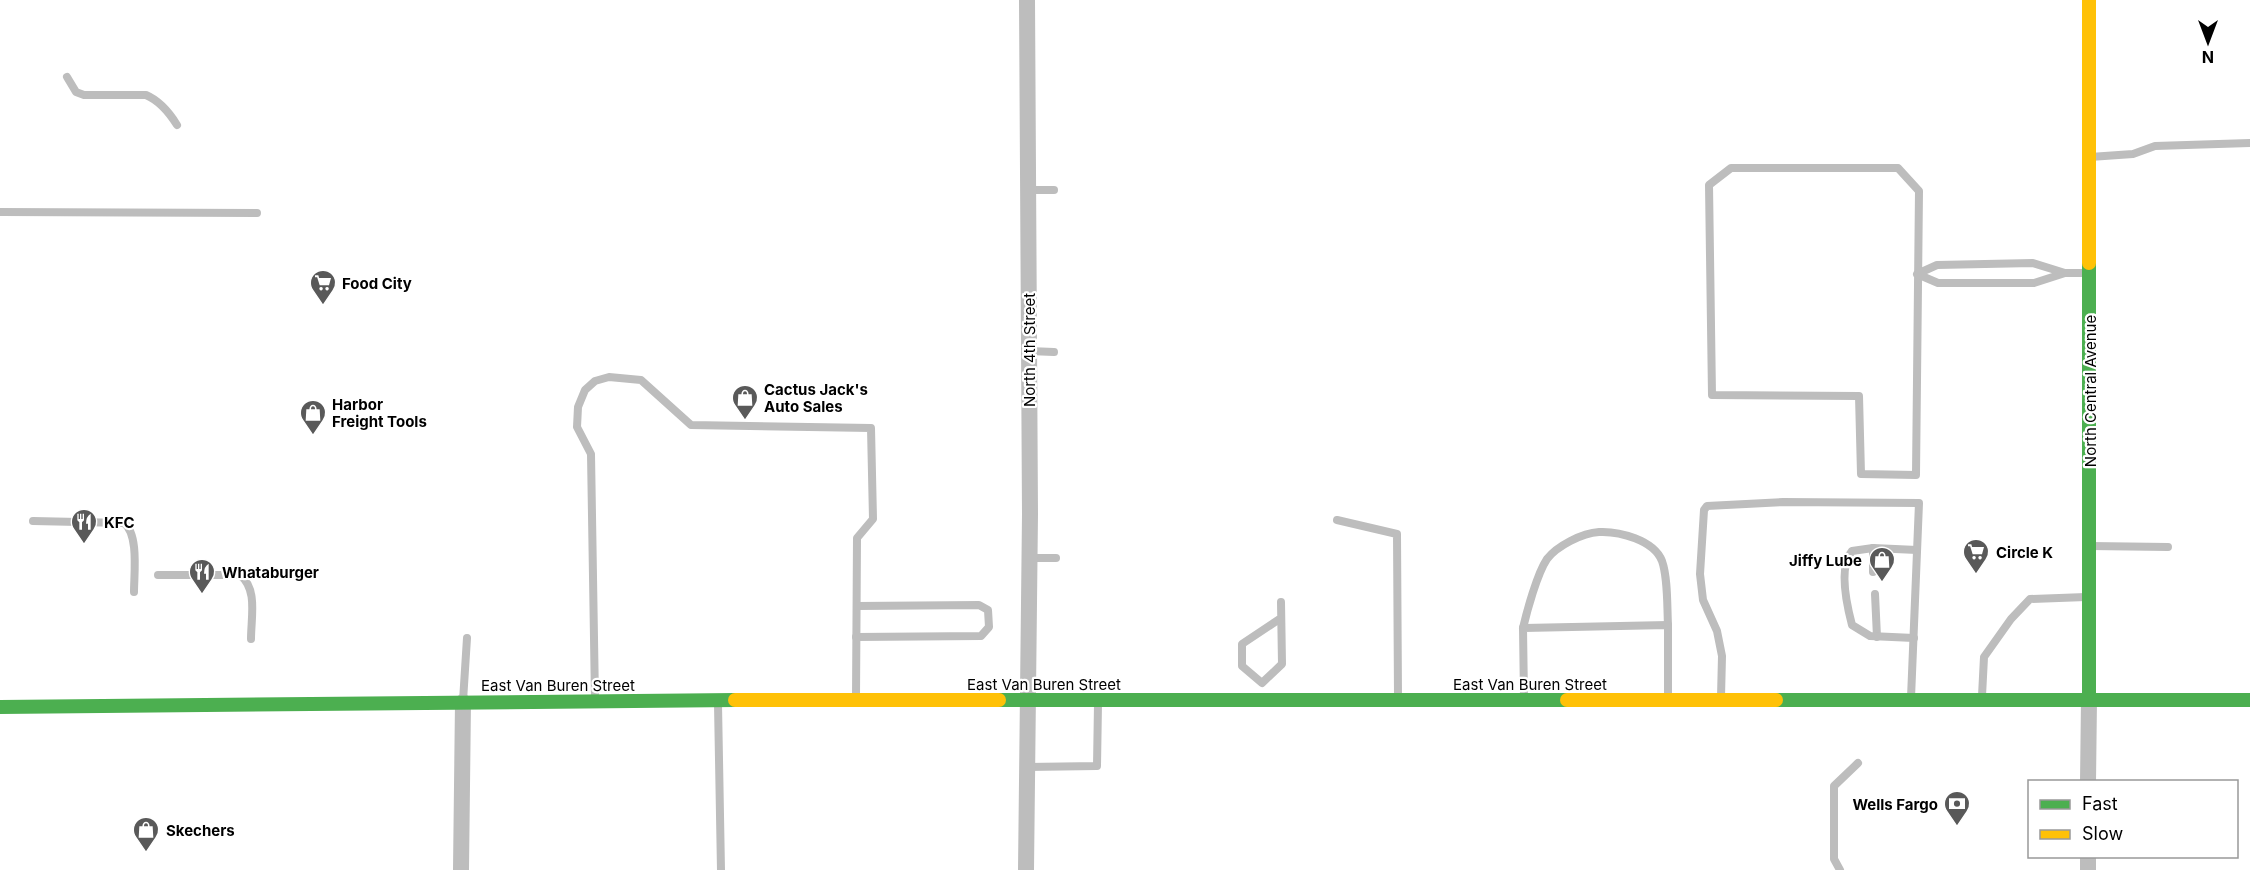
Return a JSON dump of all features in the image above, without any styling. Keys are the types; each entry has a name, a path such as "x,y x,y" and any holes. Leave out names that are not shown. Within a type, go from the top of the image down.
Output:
{"main road":[{"name":"North Central Avenue","path":"2089,0 2089,700"},
{"name":"East Van Buren Street","path":"0,707 718,700 2250,700"}],"street":[{"name":"North 4th Street","path":"1026,870 1029,558 1028,0"},
{"name":"North Central Avenue","path":"2088,780 2089,700"},
{"path":"460,870 463,702"}],"lane":[{"path":"67,77 76,92 84,95 146,95 155,99 177,125"},
{"path":"2089,157 2133,154 2155,146 2250,143"},
{"path":"1731,168 1898,168 1919,191 1917,273 1917,475 1861,474 1859,396 1712,395 1709,185 1731,168"},
{"path":"1028,190 1054,190"},
{"path":"0,212 257,213"},
{"path":"1917,273 1937,265 2033,262 2065,273"},
{"path":"1917,273 1938,283 2034,283 2065,273 2090,273"},
{"path":"1029,351 1054,352"},
{"path":"595,701 591,454 577,427 578,406 585,390 595,381 609,377 641,380 691,425 871,428 873,519 857,538 856,700"},
{"path":"1721,700 1722,656 1717,631 1703,600 1700,574 1704,510 1707,506 1783,502 1919,503 1911,700"},
{"path":"1337,520 1397,534 1398,700"},
{"path":"33,521 124,523 130,527 133,537 134,592"},
{"path":"1524,700 1523,628 1528,604 1547,560 1562,546 1580,537 1598,532 1631,537 1651,546 1662,560 1668,625 1668,700"},
{"path":"2090,546 2168,547"},
{"path":"1873,548 1873,572"},
{"path":"1914,638 1870,636 1852,625 1845,600 1846,557 1852,551 1873,548 1917,550"},
{"path":"1029,558 1056,558"},
{"path":"158,575 240,575 248,582 251,589 251,639"},
{"path":"1875,594 1877,637"},
{"path":"1981,700 1984,657 2011,619 2030,599 2090,597"},
{"path":"1262,701 1262,683 1282,664 1281,602"},
{"path":"856,637 981,636 989,627 988,610 979,605 857,606"},
{"path":"1262,683 1242,666 1242,644 1281,618"},
{"path":"1523,628 1668,625"},
{"path":"463,702 467,638"},
{"path":"718,700 721,870"},
{"path":"1027,767 1096,766 1098,701"},
{"path":"1840,870 1834,859 1834,786 1858,764"}],"traffic: fast":[{"path":"2089,263 2089,700"},
{"path":"0,707 735,700"},
{"path":"999,700 1567,700"},
{"path":"1776,700 2250,700"}],"traffic: slow":[{"path":"2089,0 2089,263"},
{"path":"735,700 999,700"},
{"path":"1567,700 1776,700"}],"place":[{"name":"Food City","path":"323,306"},
{"name":"Cactus Jack's Auto Sales","path":"745,421"},
{"name":"Harbor Freight Tools","path":"313,436"},
{"name":"KFC","path":"84,545"},
{"name":"Circle K","path":"1976,575"},
{"name":"Jiffy Lube","path":"1882,583"},
{"name":"Whataburger","path":"202,595"},
{"name":"Wells Fargo","path":"1957,827"},
{"name":"Skechers","path":"146,853"}]}
